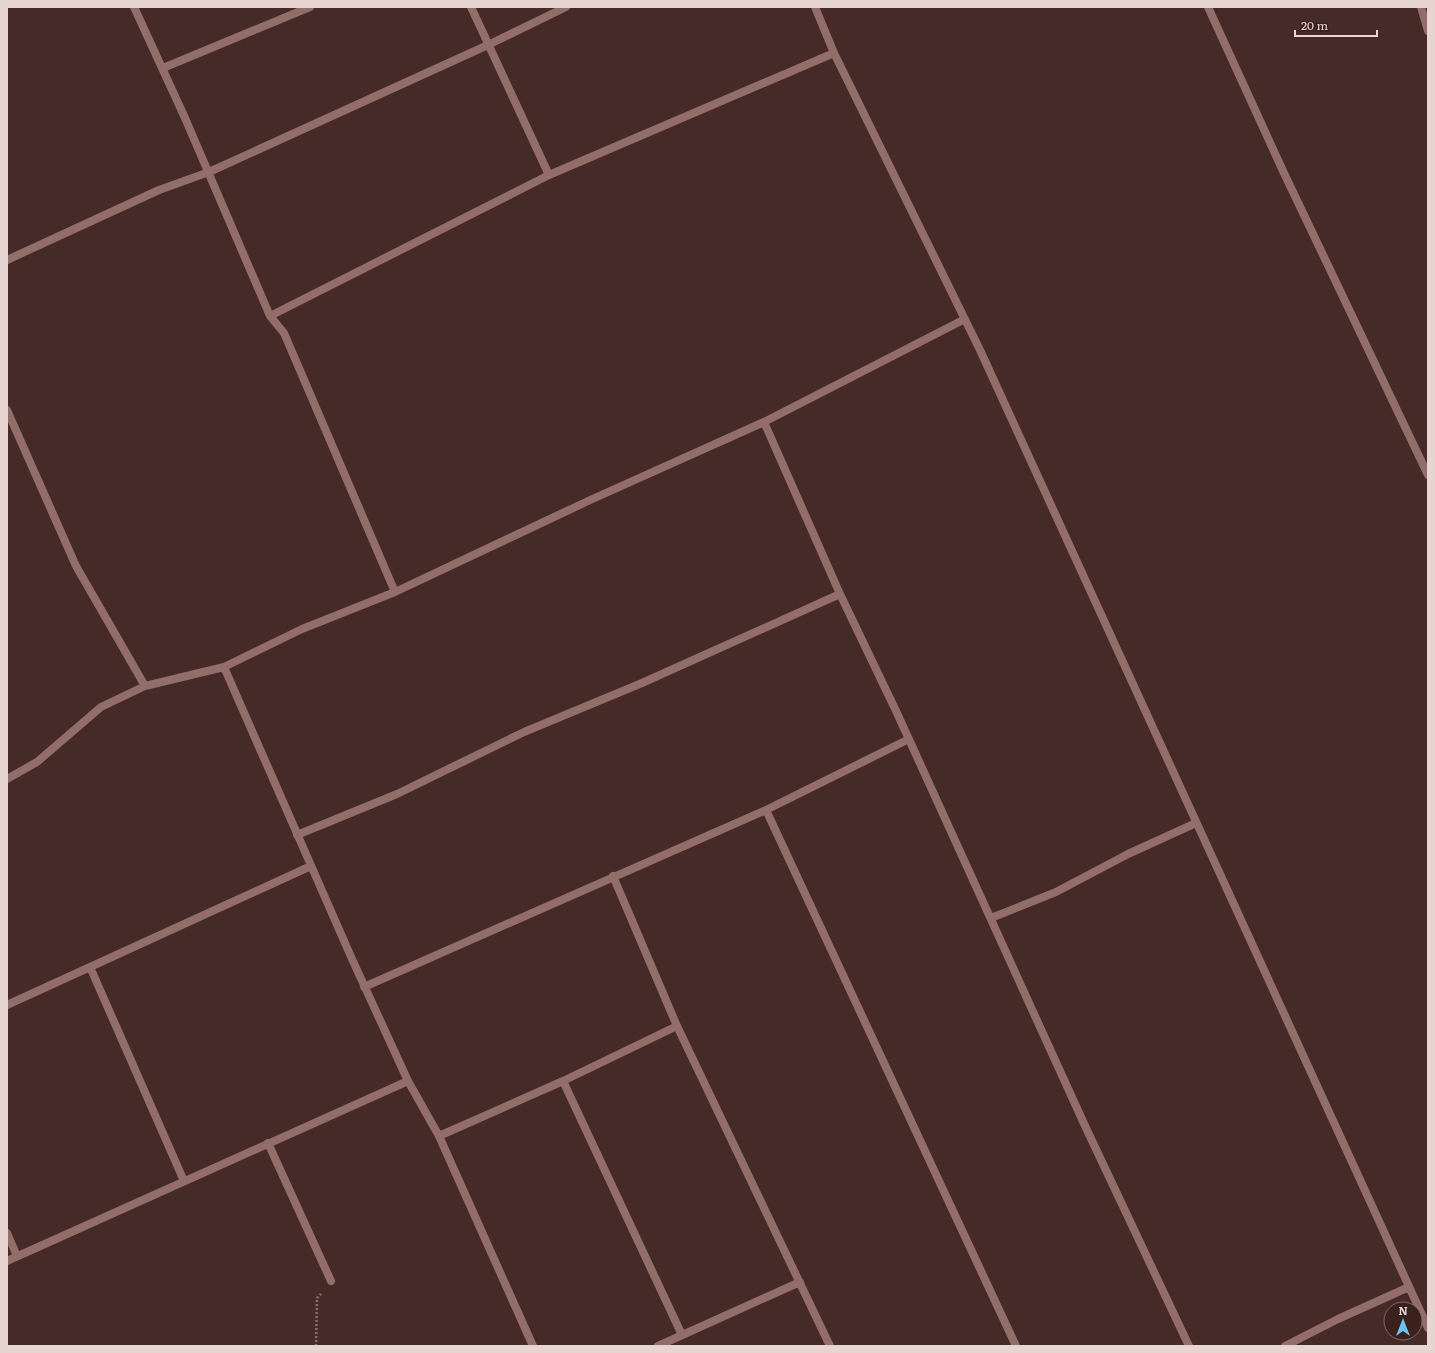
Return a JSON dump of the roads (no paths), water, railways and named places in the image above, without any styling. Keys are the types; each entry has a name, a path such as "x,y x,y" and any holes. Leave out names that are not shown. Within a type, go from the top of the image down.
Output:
{"street":[{"path":"134,7 209,172 270,316 284,333 395,592"},
{"path":"163,68 310,7"},
{"path":"470,7 549,175"},
{"path":"7,260 159,190 209,172 488,45 566,7"},
{"path":"815,7 834,52 965,319 1428,1328"},
{"path":"1208,7 1283,171 1428,475"},
{"path":"1421,7 1428,31"},
{"path":"270,316 549,175 834,52"},
{"path":"7,779 37,762 101,707 145,686 224,667 302,629 395,592 588,501 764,422 965,319"},
{"path":"7,410 76,566 145,686"},
{"path":"764,422 840,594 909,740 1086,1128 1189,1346"},
{"path":"297,835 397,794 524,732 642,683 840,594"},
{"path":"224,667 364,987 408,1081 439,1136 533,1346"},
{"path":"364,987 613,876 766,810 909,740"},
{"path":"766,810 1016,1346"},
{"path":"991,918 1056,892 1128,854 1196,823"},
{"path":"7,1005 311,866"},
{"path":"613,876 677,1026 830,1346"},
{"path":"90,967 184,1181"},
{"path":"439,1136 563,1081 677,1026"},
{"path":"7,1261 408,1081"},
{"path":"563,1081 682,1335"},
{"path":"268,1143 331,1282"},
{"path":"7,1233 17,1256"},
{"path":"658,1346 800,1282"},
{"path":"1285,1346 1338,1319 1409,1287"}]}
